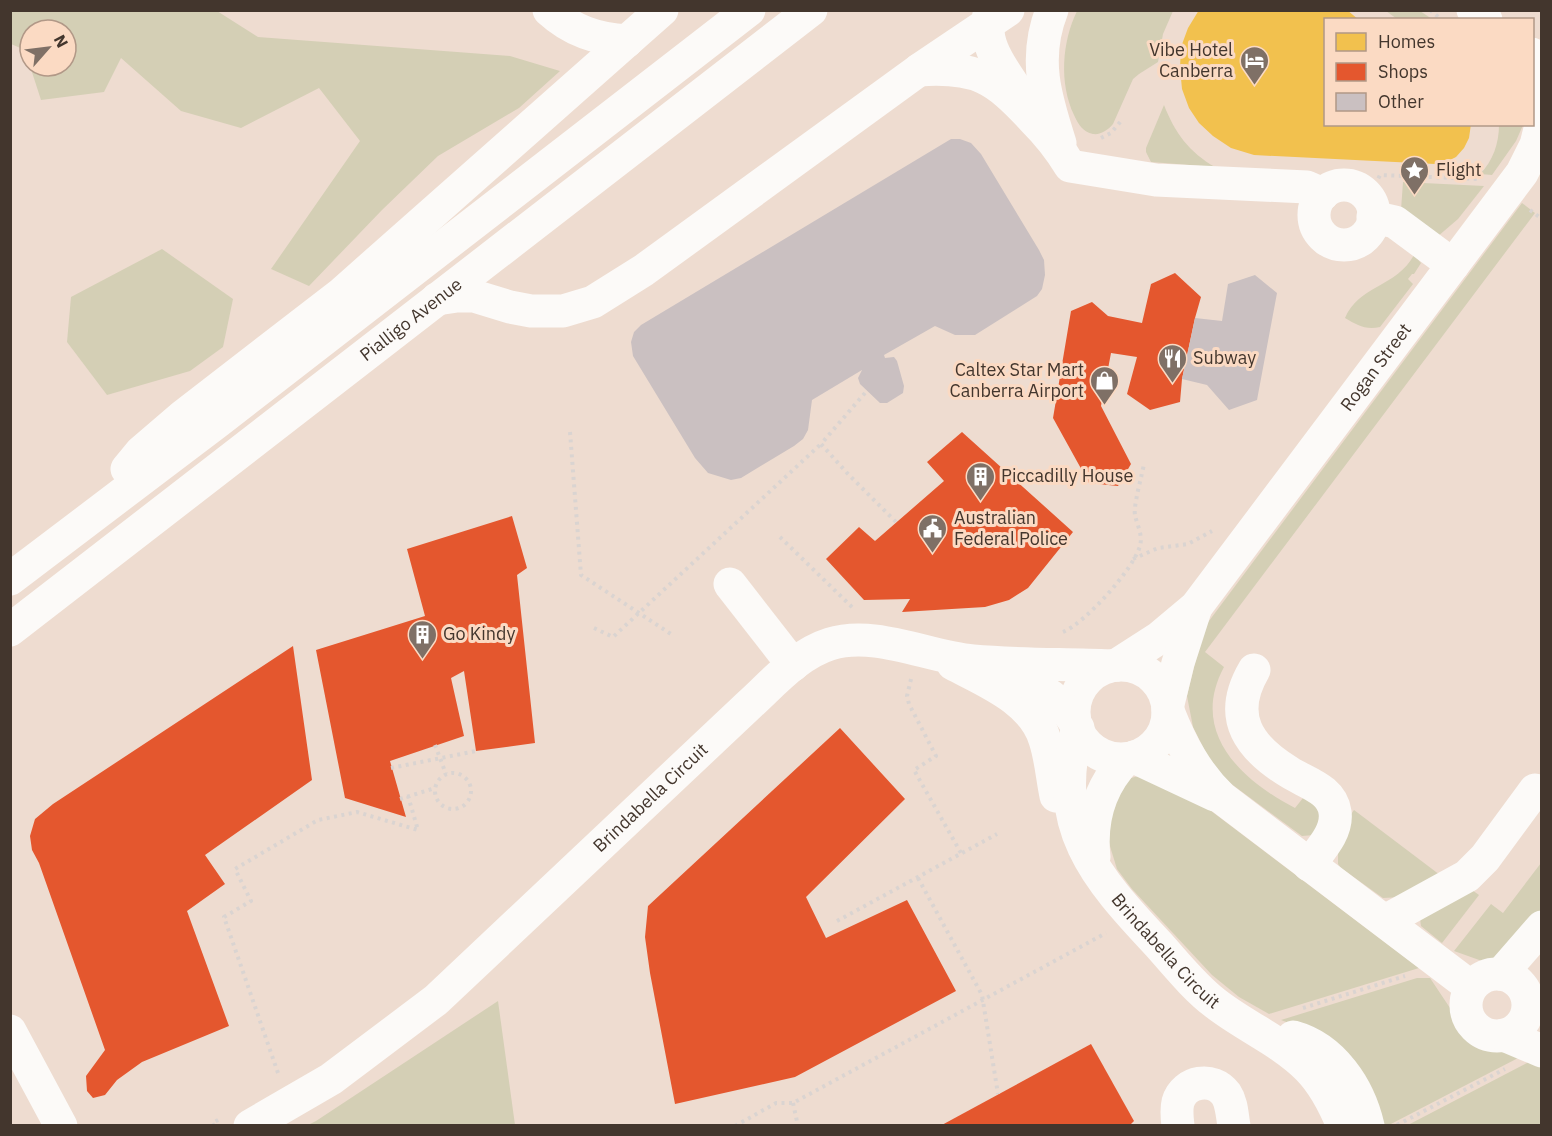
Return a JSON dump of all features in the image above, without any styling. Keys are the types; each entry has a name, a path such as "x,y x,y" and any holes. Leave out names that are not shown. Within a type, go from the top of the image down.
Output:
{"street":[{"path":"549,10 571,27 584,33 604,39 627,41"},
{"path":"74,529 141,452 183,416 341,294 662,10"},
{"name":"Pialligo Avenue","path":"10,579 217,422 749,10"},
{"name":"Pialligo Avenue","path":"10,630 811,10"},
{"path":"1052,10 1042,46 1042,79 1063,154"},
{"path":"437,299 474,296 510,308 531,311 563,310 593,302 644,270 995,15"},
{"path":"995,15 991,47 1036,122"},
{"path":"919,70 947,69 991,81 1014,98 1063,154 1070,166 1140,178 1307,187 1323,194"},
{"path":"1534,85 1542,107"},
{"name":"Rogan Street","path":"1113,665 1148,646 1196,607 1453,265 1532,167 1542,121"},
{"path":"1371,209 1367,234 1357,242 1343,245 1330,242 1320,233 1314,221 1316,202 1333,187 1344,185 1361,190 1371,209 1395,222 1453,265"},
{"path":"730,584 793,665"},
{"name":"Rogan Street","path":"1168,707 1181,652 1196,607"},
{"name":"Brindabella Circuit","path":"250,1125 331,1079 436,1000 793,665 817,649 846,641 878,642 928,666 1057,649 1113,665"},
{"path":"971,661 1046,691 1064,705 1085,742 1097,752 1111,758 1130,758 1148,751 1159,740 1166,727 1168,707"},
{"path":"1076,725 1075,704 1081,687 1094,674 1113,665 1140,668 1153,677 1163,689 1180,740 1208,785 1471,987"},
{"path":"928,666 1013,697 1033,718 1046,740 1059,808 1067,827 1095,868"},
{"path":"1254,670 1241,702 1243,719 1249,735 1263,753 1321,790 1332,802 1335,813 1332,830 1310,865"},
{"name":"Brindabella Circuit","path":"1076,725 1070,768 1072,817 1083,846 1110,892 1207,997 1293,1054 1308,1068 1327,1092 1343,1125"},
{"path":"1130,758 1222,798"},
{"name":"Brindabella Circuit","path":"1095,868 1093,842 1098,802 1112,775 1130,758"},
{"path":"1385,921 1467,876 1485,858 1535,790"},
{"path":"1501,974 1542,927"},
{"path":"1508,975 1534,996 1525,1019 1512,1032 1520,1050 1494,1036 1483,1033 1469,1018 1466,1007 1467,997 1471,987 1484,976 1508,975"},
{"name":"Brindabella Circuit","path":"1248,1025 1261,1031 1307,1042 1332,1060 1354,1087 1364,1108 1368,1125"},
{"path":"10,1031 61,1125"},
{"path":"1178,1125 1177,1111 1181,1094 1188,1087 1204,1082 1219,1087 1224,1092 1230,1102 1234,1125"}],"path":[{"path":"1371,209 1380,175 1485,179"},
{"path":"594,628 613,637 821,444 865,393"},
{"path":"570,432 582,575 674,636"},
{"path":"821,444 897,523"},
{"path":"1065,631 1063,653 1057,649 1065,631 1086,616 1133,560 1140,544 1139,525 1135,514 1144,465"},
{"path":"1133,560 1158,548 1194,541 1216,527"},
{"path":"780,537 855,610"},
{"path":"928,666 912,676 907,696 936,756 914,770 961,853"},
{"path":"435,746 446,774"},
{"path":"392,768 476,751"},
{"path":"457,773 468,780 471,791 467,802 457,808 446,807 437,799 435,788 441,777 457,773"},
{"path":"400,799 435,788"},
{"path":"279,1076 224,917 251,901 235,869 318,820 357,812 418,830 408,796"},
{"path":"837,921 997,834"},
{"path":"918,878 982,999 998,1094"},
{"path":"735,1125 776,1103 793,1103 1133,918"},
{"path":"1294,1011 1443,965"},
{"path":"1397,1125 1520,1050"},
{"path":"793,1103 798,1125"}],"shaded area":[{"path":"10,11 217,11 258,37 510,56 560,71 519,108 438,156 309,286 271,269 360,141 319,88 241,128 181,111 121,58 104,92 41,100 34,78 78,78 78,18 18,18 18,47 11,44"},
{"path":"1077,11 1173,11 1163,34 1158,62 1133,79 1113,124 1099,134 1089,133 1079,124 1069,103 1066,90 1064,63 1068,36"},
{"path":"1386,11 1420,11 1430,18 1396,18"},
{"path":"1164,105 1184,141 1215,167 1151,162 1146,148"},
{"path":"1499,126 1523,126 1516,141 1492,175 1480,174 1494,151"},
{"path":"1403,182 1484,186 1458,219 1437,237 1401,210"},
{"path":"1522,203 1535,213 1205,652 1224,667 1215,691 1213,713 1217,733 1226,751 1240,768 1275,797 1295,808 1307,793 1327,810 1314,835 1302,836 1230,783 1211,763 1193,727 1187,696 1203,629"},
{"path":"162,249 233,299 223,347 190,371 107,395 67,342 71,297"},
{"path":"1414,255 1421,263 1408,279 1413,284 1380,327 1357,325 1345,318 1359,299 1398,274"},
{"path":"1138,776 1198,801 1419,968 1269,1014 1239,997 1212,975 1132,889 1117,869 1109,843 1109,815 1128,779"},
{"path":"1354,810 1440,875 1401,897 1383,898 1341,868 1338,864 1338,845 1347,820"},
{"path":"1541,863 1541,913 1498,958 1482,961 1454,951 1491,904 1503,913"},
{"path":"1472,890 1479,895 1442,943 1421,926 1420,919"},
{"path":"1417,978 1430,978 1450,1008 1459,1028 1471,1042 1486,1048 1511,1049 1520,1057 1389,1125 1382,1123 1307,1030 1281,1020"},
{"path":"498,1001 515,1125 308,1125 316,1121"},
{"path":"1529,1062 1541,1062 1541,1125 1406,1126"}],"building: Homes":[{"name":"Vibe Hotel Canberra","path":"1199,10 1347,10 1357,18 1324,18 1324,126 1471,126 1469,138 1456,157 1435,164 1254,155 1231,148 1199,123 1189,108 1182,89 1181,47 1188,28"}],"building: Shops":[{"path":"1175,273 1201,297 1182,379 1180,402 1150,410 1127,394 1137,357 1111,353 1101,406 1131,464 1118,486 1089,483 1053,418 1071,311 1092,302 1108,316 1142,323 1151,284"},
{"name":"Piccadilly House","path":"962,432 1073,532 1028,588 1009,600 985,607 902,612 910,599 864,600 826,559 859,527 875,541 944,481 927,462"},
{"name":"Go Kindy","path":"512,516 527,568 517,575 535,743 476,751 464,671 451,678 464,736 390,761 406,817 345,798 316,650 425,616 407,549"},
{"path":"293,646 312,780 205,855 225,884 187,911 229,1026 142,1062 117,1080 105,1095 93,1098 87,1091 86,1076 105,1050 39,863 32,850 30,836 35,819 53,804"},
{"path":"840,728 905,799 806,897 826,938 907,900 956,991 795,1077 675,1104 645,937 648,906"},
{"path":"1091,1044 1134,1121 1129,1126 940,1126"}],"building: Other":[{"path":"951,139 971,143 981,154 1039,250 1044,260 1045,275 1042,289 1037,296 975,335 955,335 935,326 884,355 885,358 894,357 897,361 904,386 903,393 887,403 880,403 860,384 858,378 862,370 812,400 808,430 803,439 794,446 741,478 731,480 708,473 695,458 633,356 631,342 634,332 641,325"},
{"path":"1255,275 1277,293 1257,400 1229,410 1207,385 1182,379 1195,318 1222,321 1228,284"}],"place":[{"name":"Vibe Hotel Canberra","path":"1254,86"},
{"name":"Flight","path":"1415,196"},
{"name":"Subway","path":"1172,384"},
{"name":"Caltex Star Mart Canberra Airport","path":"1105,406"},
{"name":"Piccadilly House","path":"980,502"},
{"name":"Australian Federal Police","path":"933,554"},
{"name":"Go Kindy","path":"422,660"}]}
